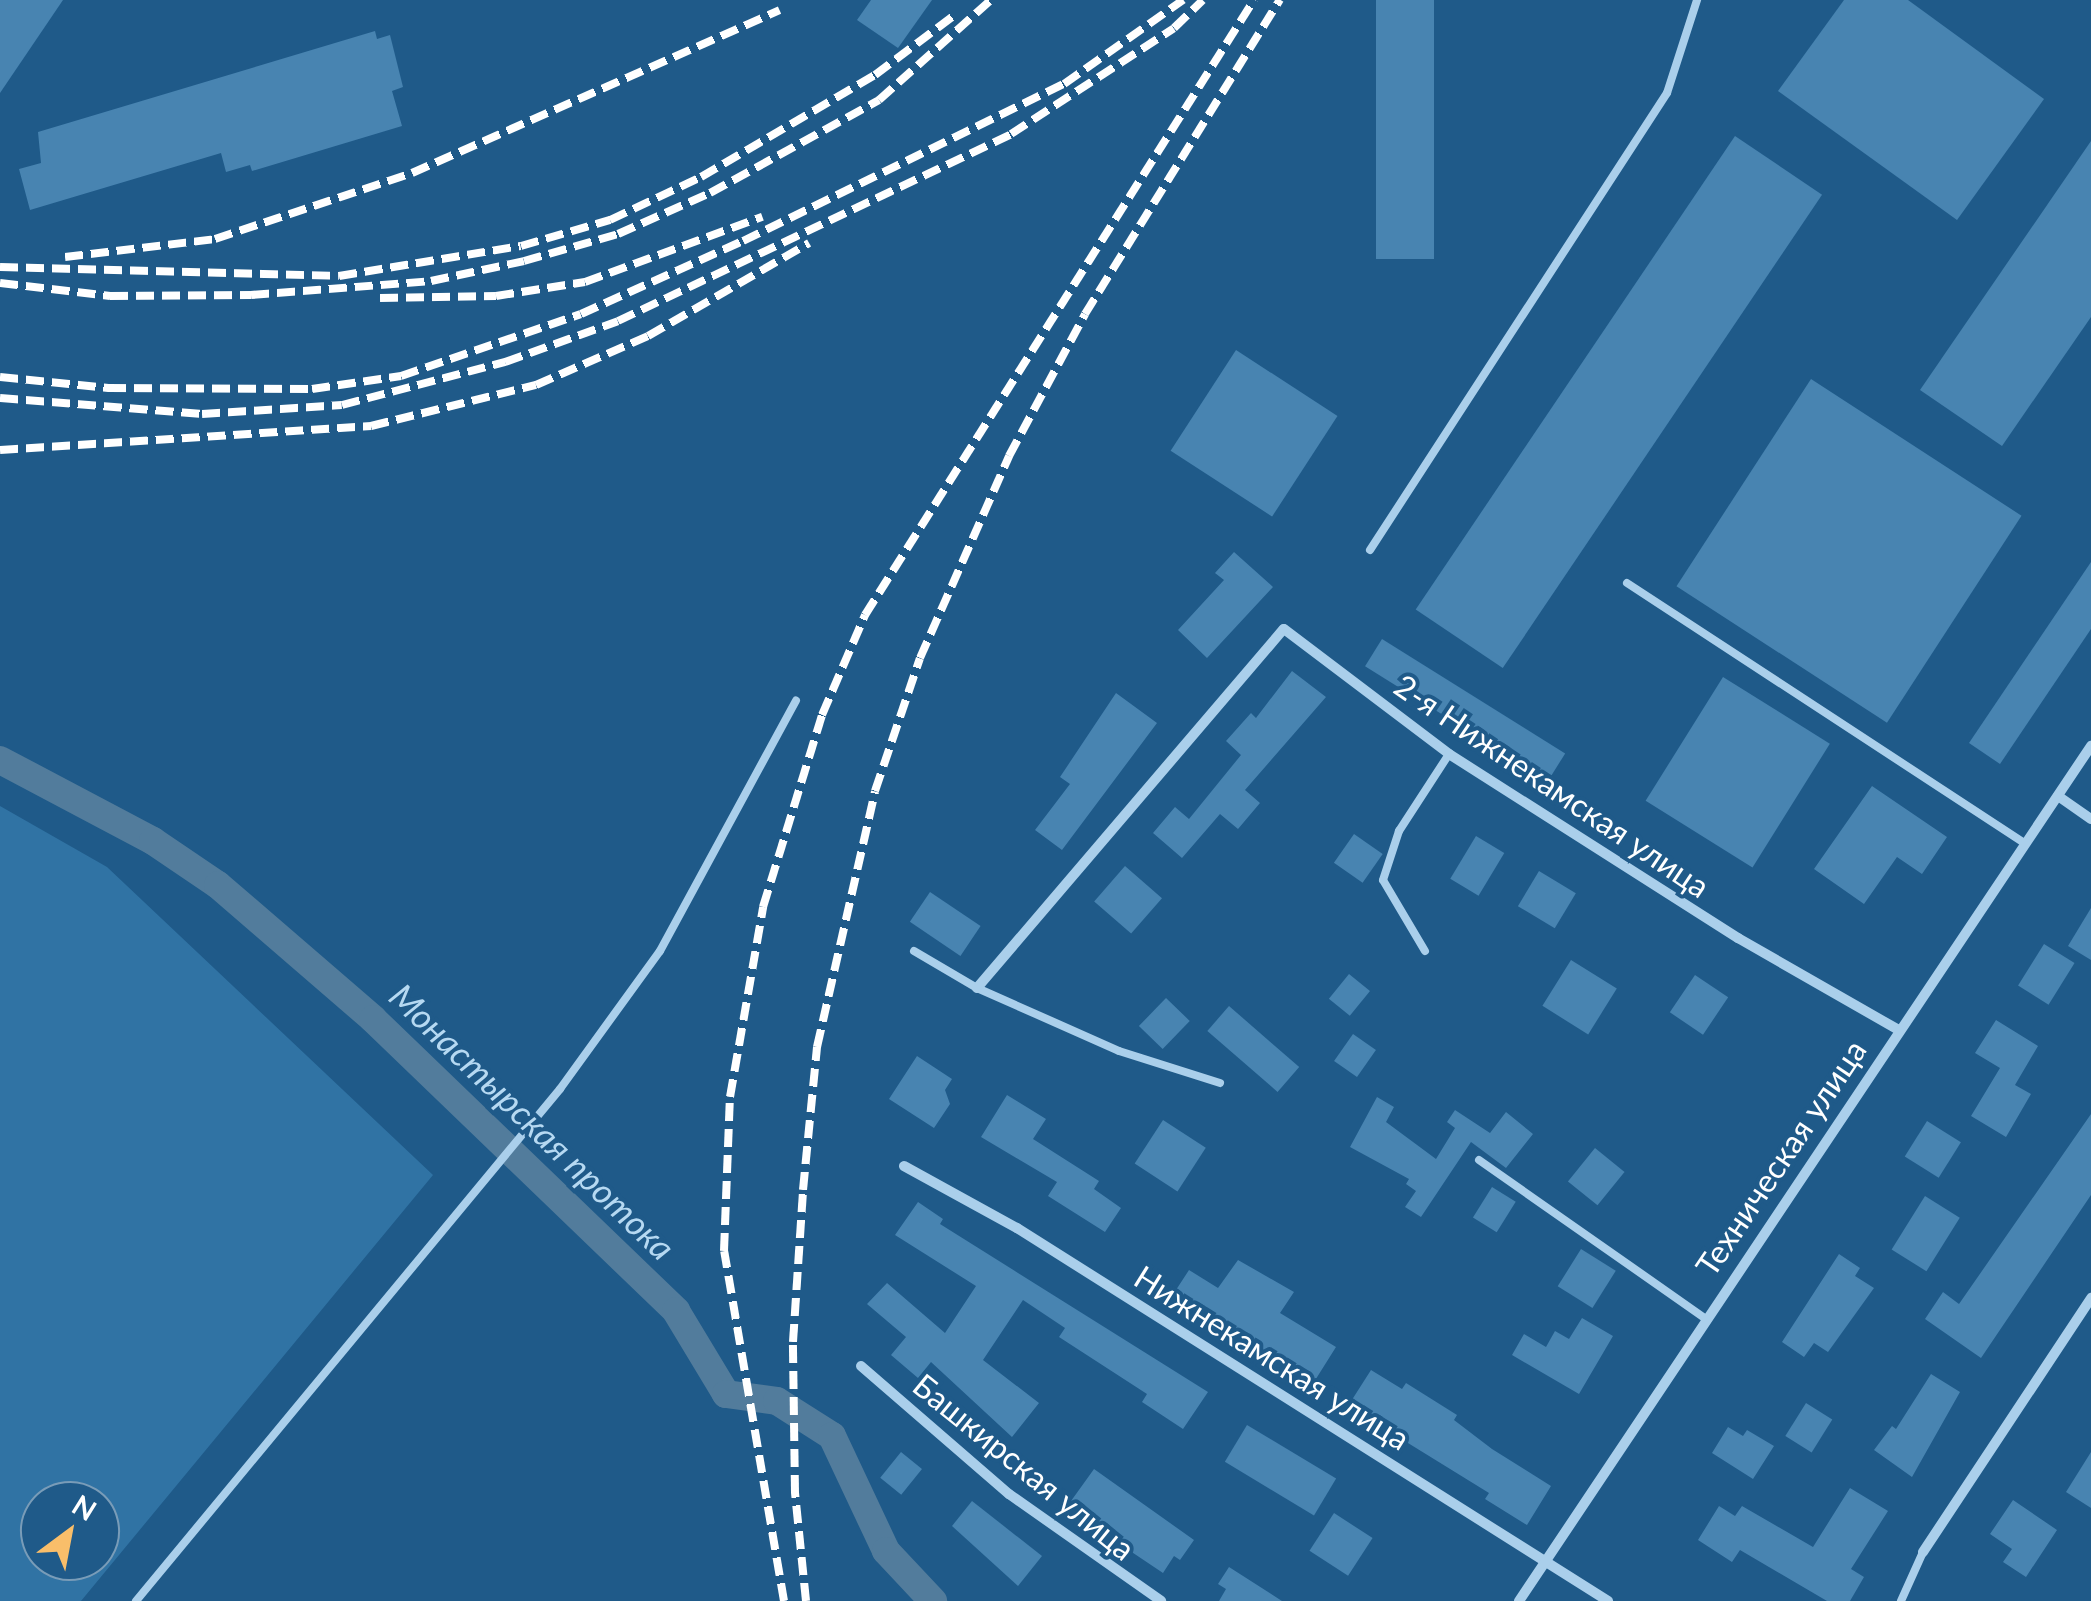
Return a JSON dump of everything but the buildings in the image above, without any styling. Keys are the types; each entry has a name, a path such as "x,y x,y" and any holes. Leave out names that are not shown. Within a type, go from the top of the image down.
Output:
{"street":[{"name":"2-я Нижнекамская улица","path":"977,988 1284,629 1449,754 1738,938 1897,1029"},
{"name":"Техническая улица","path":"1519,1601 1703,1317 2091,746"},
{"path":"2058,796 2091,819"},
{"name":"Нижнекамская улица","path":"904,1166 1017,1228 1608,1601"},
{"path":"1922,1552 2091,1298"},
{"name":"Башкирская улица","path":"861,1366 1009,1494 1161,1601"}],"lane":[{"path":"1370,550 1667,93 1697,0"},
{"path":"1627,584 2024,843"},
{"path":"136,1601 560,1089 660,951 796,700"},
{"path":"1424,951 1383,880 1399,831 1449,754"},
{"path":"914,952 977,988 1120,1052 1220,1084"},
{"path":"1479,1160 1703,1317"},
{"path":"1901,1601 1922,1552"}],"shaded area":[{"path":"0,806 107,867 433,1175 120,1554 120,1481 20,1481 20,1581 98,1581 81,1601 0,1601"}],"waterway":[{"name":"Монастырская протока","path":"0,760 153,841 218,885 373,1019 676,1311 726,1394 777,1401 832,1436 886,1551 933,1601"}],"railway":[{"path":"0,283 110,296 251,295 431,281 524,261 618,234 710,193 879,100 991,0"},
{"path":"0,377 108,388 312,389 401,376 581,314 743,241 1064,84 1183,0"},
{"path":"0,398 202,414 342,405 505,362 618,321 1011,134 1174,28 1203,0"},
{"path":"784,1601 724,1251 730,1097 763,907 822,715 865,615 1254,0"},
{"path":"806,1601 795,1493 793,1342 803,1190 817,1047 875,791 920,658 1009,456 1085,314 1280,0"},
{"path":"65,257 215,239 412,173 780,10"},
{"path":"0,267 339,276 521,246 610,220 701,177 875,75 956,14"},
{"path":"380,298 496,296 585,282 762,217"},
{"path":"0,450 371,426 536,385 648,336 809,243"}]}
